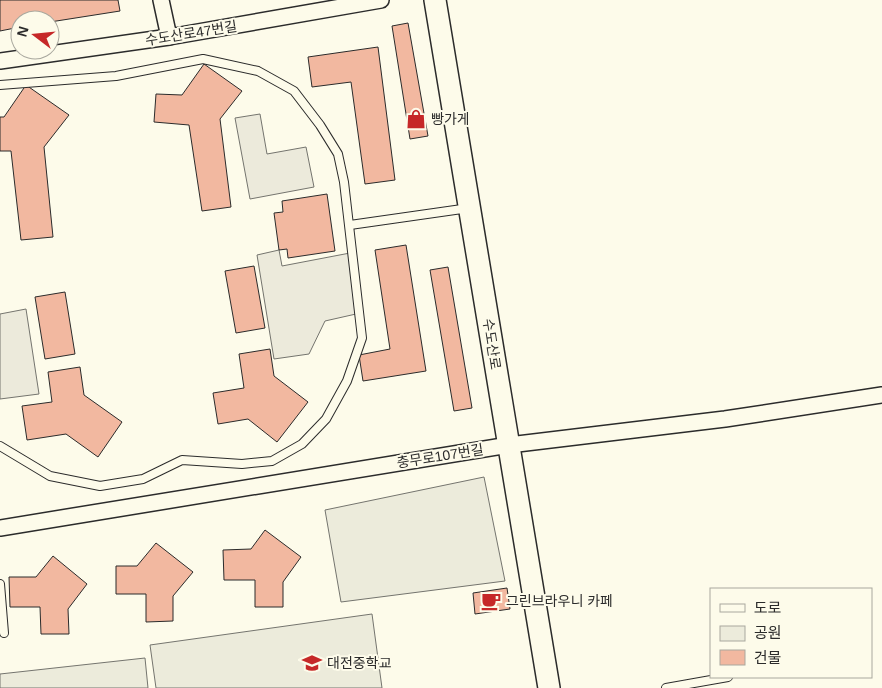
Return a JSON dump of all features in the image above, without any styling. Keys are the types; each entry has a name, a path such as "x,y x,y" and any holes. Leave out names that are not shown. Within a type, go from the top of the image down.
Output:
{"main road":[{"name":"수도산로","path":"435,0 549,688"}],"street":[{"path":"161,0 169,37"},
{"name":"수도산로47번길","path":"0,61 169,37 381,0"},
{"name":"충무로107번길","path":"0,528 509,445 725,419 882,395"}],"lane":[{"path":"0,85 116,76 204,59 258,71 294,91 320,124 338,154 350,225 362,338 346,381 326,419 302,444 272,461 242,464 182,460 142,479 100,486 50,476 0,446"},
{"path":"350,225 469,208"},
{"path":"0,584 4,633"},
{"path":"666,688 722,678"}],"green space":[{"path":"484,477 505,581 341,602 325,510"},
{"path":"372,614 382,688 156,688 150,645"},
{"path":"145,658 148,688 0,688 0,674"}],"shaded area":[{"path":"260,114 267,154 306,147 314,187 250,199 235,118"},
{"path":"279,250 282,266 350,253 356,314 325,321 309,354 274,359 257,255"},
{"path":"26,309 39,394 0,399 0,314"}],"building":[{"path":"0,0 118,0 120,11 60,20 60,10 10,10 10,29 0,31"},
{"path":"408,23 428,136 410,139 392,26"},
{"path":"378,47 395,180 365,184 351,82 312,87 308,57"},
{"path":"204,64 242,91 220,119 231,207 202,211 189,125 154,122 156,94 182,95"},
{"path":"26,85 69,115 44,147 53,237 21,240 11,151 0,151 0,117 4,117"},
{"path":"327,194 335,251 288,258 287,249 279,250 274,213 283,212 282,201"},
{"path":"406,245 426,371 363,381 359,355 390,349 375,250"},
{"path":"254,266 265,328 236,333 225,271"},
{"path":"448,267 472,408 454,411 430,270"},
{"path":"65,292 75,354 45,359 35,297"},
{"path":"270,349 274,376 308,402 277,442 248,419 218,424 213,393 244,388 239,354"},
{"path":"80,367 84,395 122,422 98,457 66,434 27,440 22,406 52,402 48,372"},
{"path":"265,530 301,557 283,582 283,607 255,607 255,580 224,580 223,550 251,549"},
{"path":"156,543 193,572 173,596 173,621 146,622 146,594 116,594 116,566 137,566"},
{"path":"53,556 87,584 68,609 69,634 41,634 40,607 10,607 9,577 36,577"},
{"name":"그린브라우니 카페","path":"507,588 510,609 475,614 473,593"}],"place":[{"name":"빵가게","path":"416,119"},
{"name":"그린브라우니 카페","path":"491,601"},
{"name":"대전중학교","path":"312,663"}]}
